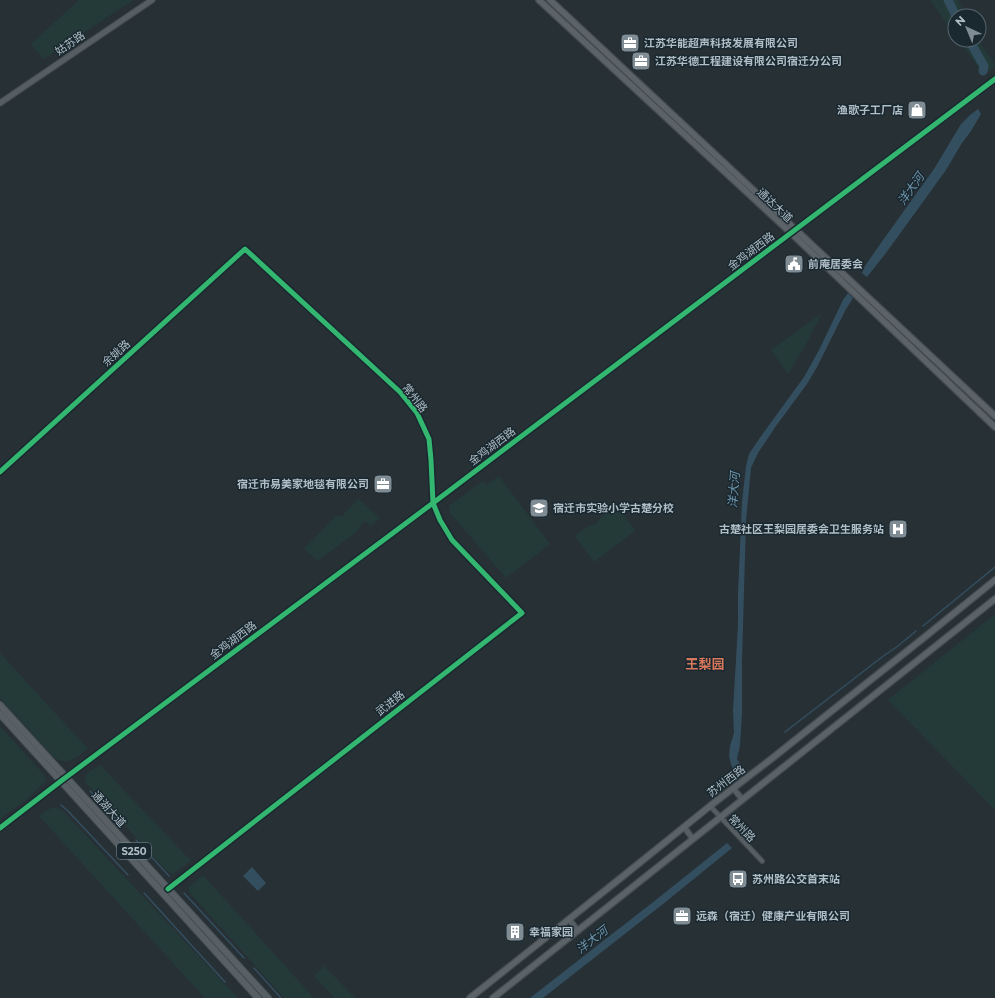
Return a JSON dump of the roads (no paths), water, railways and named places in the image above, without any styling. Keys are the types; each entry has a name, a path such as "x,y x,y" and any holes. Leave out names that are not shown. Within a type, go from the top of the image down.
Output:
{"main road":[{"name":"通达大道","path":"539,0 791,233 995,427"},
{"name":"通达大道","path":"550,0 995,416"},
{"name":"苏州西路","path":"470,998 995,580"},
{"path":"493,998 995,598"},
{"name":"通湖大道","path":"0,705 63,779 258,998"},
{"name":"通湖大道","path":"0,714 168,889 268,998"}],"street":[{"name":"姑苏路","path":"0,103 152,0"},
{"name":"金鸡湖西路","path":"0,828 63,779 995,79"},
{"name":"常州路","path":"245,249 400,392 417,413 429,439 433,502 440,520 452,540 522,613"},
{"name":"余姚路","path":"0,472 245,249"},
{"name":"武进路","path":"168,889 522,613"},
{"path":"733,788 742,799"},
{"name":"常州路","path":"710,806 762,861"},
{"path":"684,827 693,838"},
{"path":"569,919 578,931"}],"water":[{"path":"978,109 981,114 946,170 867,277 862,273 865,266 934,169 961,124"},
{"path":"848,293 853,298 817,367 807,384 758,453 751,468 746,521 742,713 740,745 737,759 743,769 735,774 729,756 734,733 733,711 738,625 742,502 746,466 749,454 804,377"},
{"path":"727,843 732,848 663,904 543,998 530,998 657,899"},
{"path":"252,867 266,883 258,891 243,876"}],"waterway":[{"name":"洋大河","path":"948,0 952,8"},
{"name":"洋大河","path":"974,48 984,66 983,71"},
{"path":"923,626 995,567"},
{"path":"785,732 916,631"},
{"path":"90,791 116,819"},
{"path":"61,805 128,875"},
{"path":"136,840 169,876"},
{"path":"144,893 225,982"},
{"path":"184,893 244,958"},
{"path":"254,968 281,998"}],"place":[{"name":"江苏华能超声科技发展有限公司","path":"630,43"},
{"name":"江苏华德工程建设有限公司宿迁分公司","path":"641,61"},
{"name":"渔歌子工厂店","path":"917,110"},
{"name":"前庵居委会","path":"794,264"},
{"name":"宿迁市易美家地毯有限公司","path":"383,484"},
{"name":"宿迁市实验小学古楚分校","path":"539,508"},
{"name":"古楚社区王梨园居委会卫生服务站","path":"898,529"},
{"name":"苏州路公交首末站","path":"738,879"},
{"name":"远森（宿迁）健康产业有限公司","path":"682,916"},
{"name":"幸福家园","path":"515,932"}],"district":[{"name":"王梨园","path":"705,664"}]}
